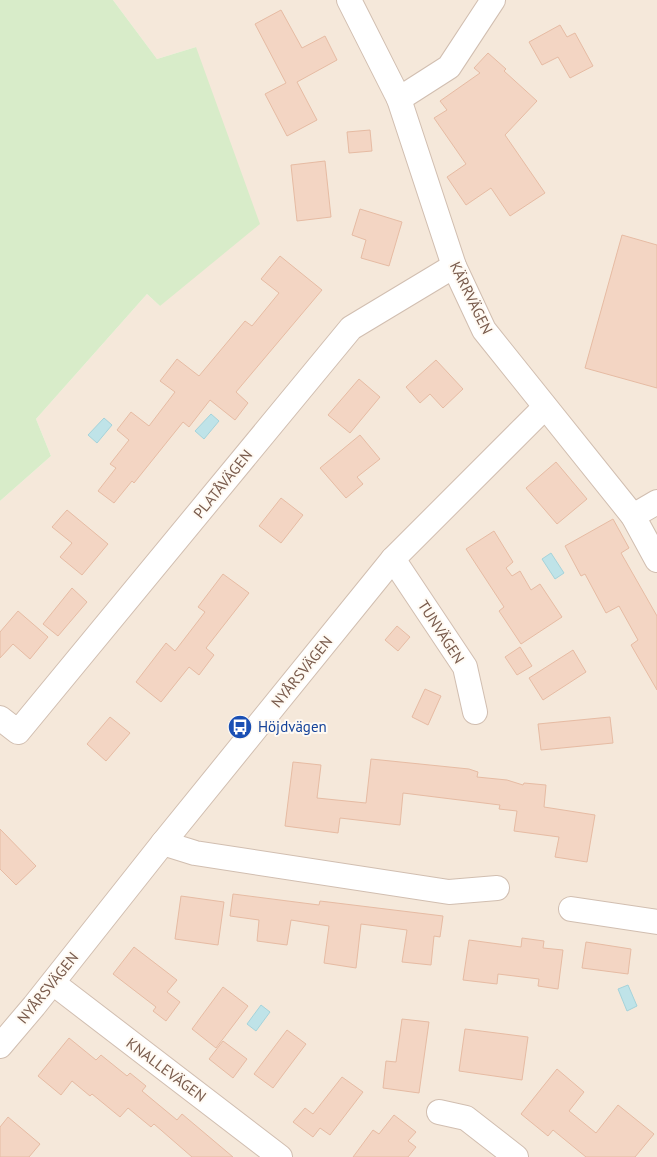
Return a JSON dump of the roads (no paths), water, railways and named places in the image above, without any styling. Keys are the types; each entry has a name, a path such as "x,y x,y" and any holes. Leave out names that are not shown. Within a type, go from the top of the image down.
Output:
{"street":[{"name":"KÄRRVÄGEN","path":"349,0 398,99 454,266 484,330 633,516 657,560"},
{"path":"398,99 449,67 493,0"},
{"name":"PLATÅVÄGEN","path":"9,725 351,328 454,266"},
{"name":"NYÅRSVÄGEN","path":"0,1046 53,983 163,843 393,559 545,406"},
{"path":"633,516 657,502"},
{"name":"TUNVÄGEN","path":"393,559 465,668 475,712"},
{"path":"163,843 195,853 449,892 496,888"},
{"path":"571,908 657,922"},
{"name":"KNALLEVÄGEN","path":"53,983 280,1157"},
{"path":"439,1112 466,1118 516,1157"}],"water":[{"path":"211,414 219,421 204,439 195,431"},
{"path":"104,418 112,425 97,443 88,435"},
{"path":"551,553 564,573 555,579 542,559"},
{"path":"628,985 637,1006 627,1011 618,989"},
{"path":"261,1005 270,1012 256,1031 247,1024"}],"place":[{"name":"Höjdvägen","path":"240,727"}]}
